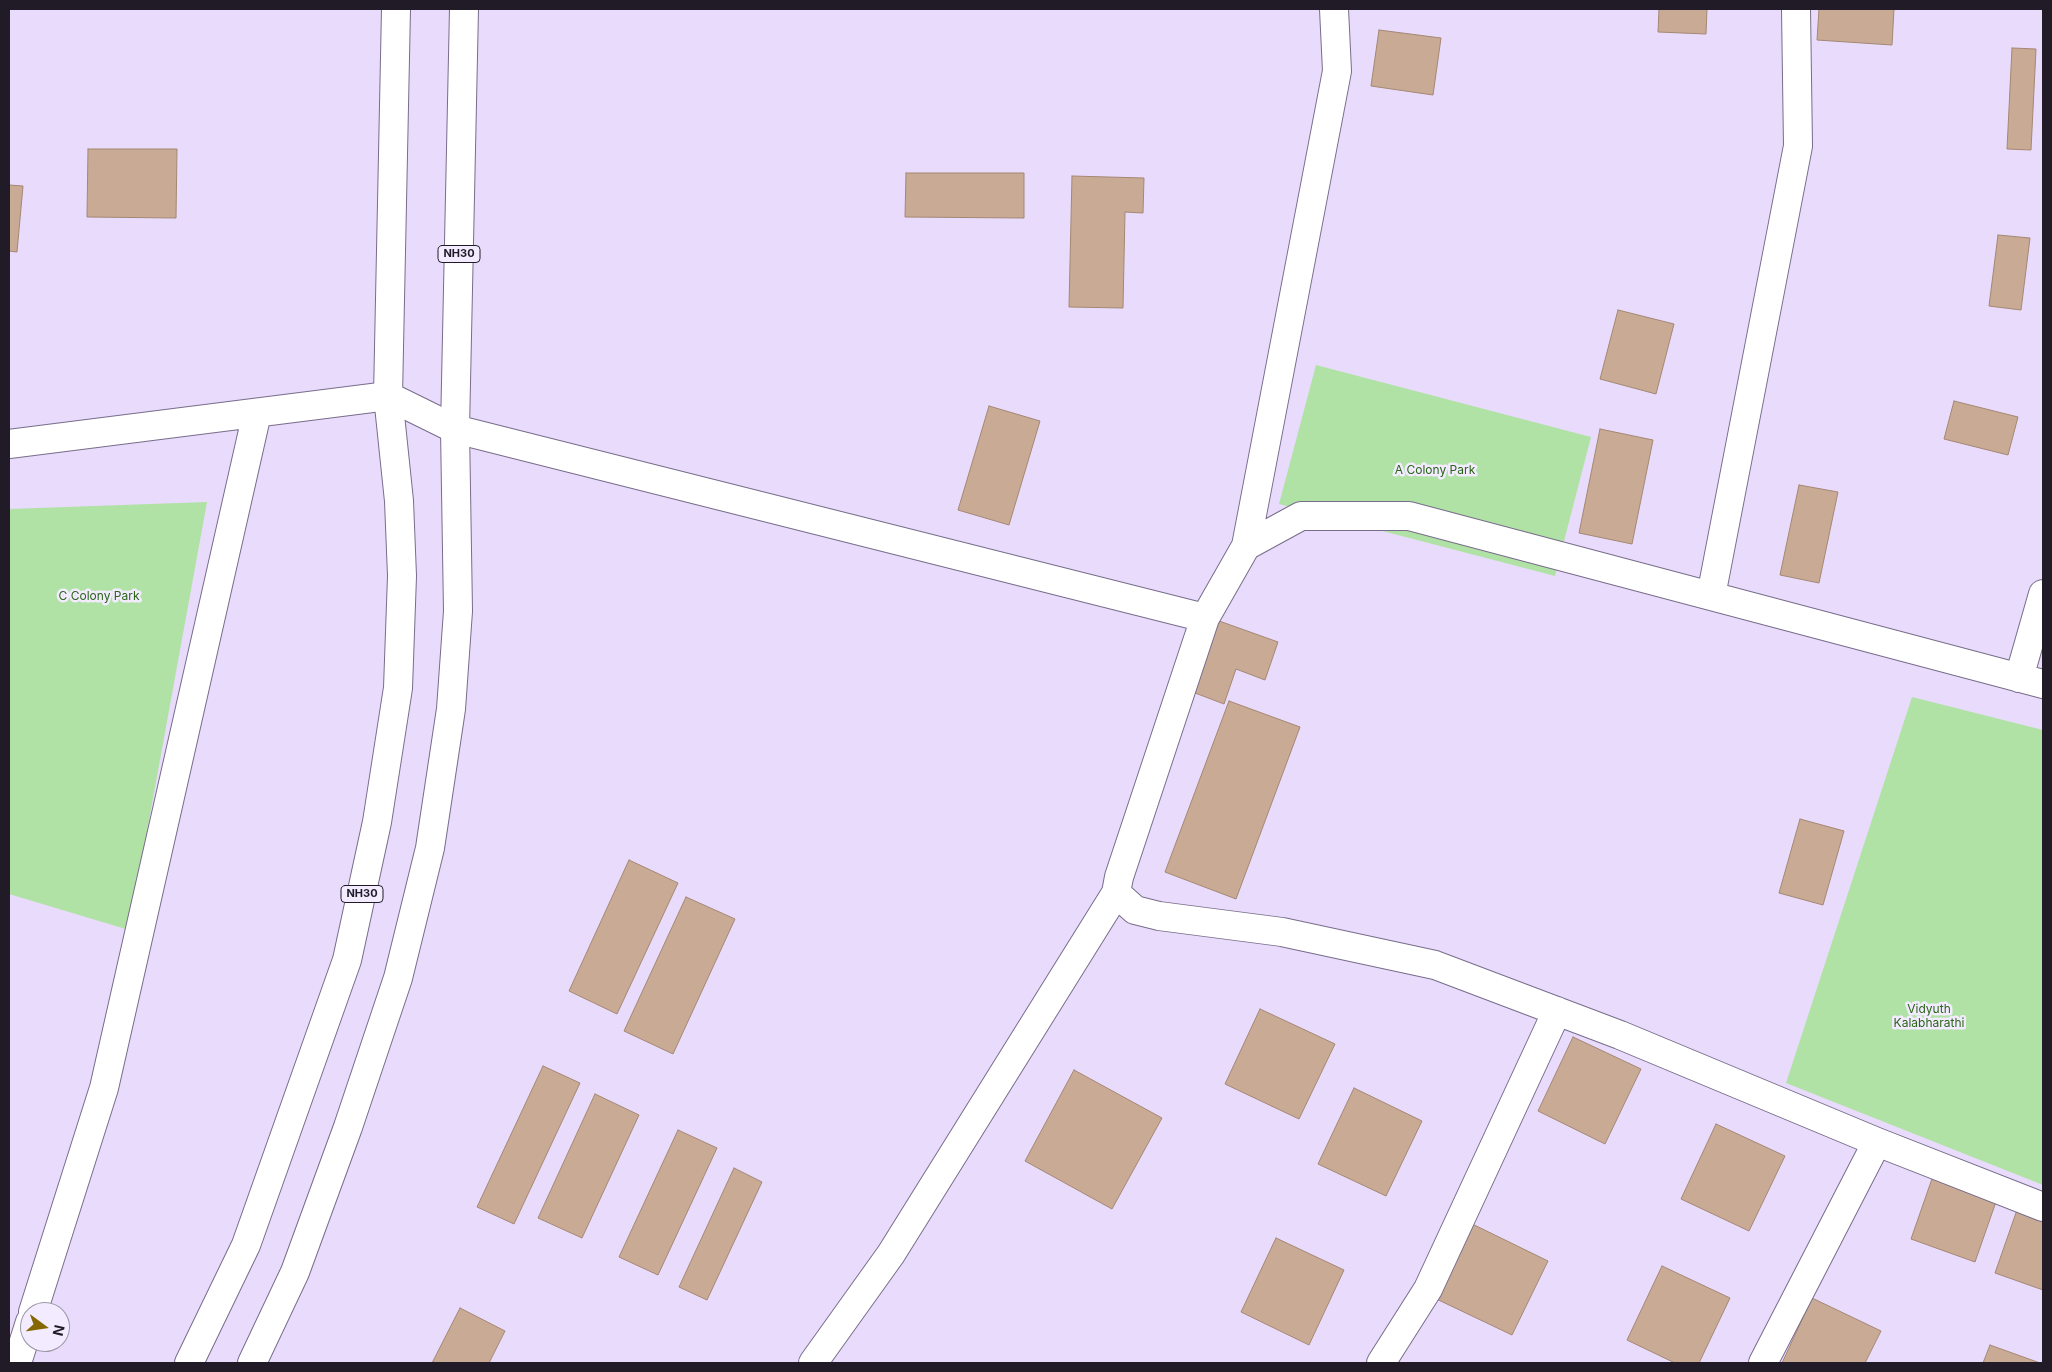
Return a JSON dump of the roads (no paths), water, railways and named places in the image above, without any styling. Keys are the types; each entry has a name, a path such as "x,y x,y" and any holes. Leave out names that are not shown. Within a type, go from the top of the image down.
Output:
{"main road":[{"name":"NH30","path":"189,1363 246,1245 347,960 377,822 398,688 402,576 399,501 388,396 396,9"},
{"name":"NH30","path":"252,1363 296,1272 348,1127 398,978 430,848 451,709 458,612 455,429 464,9"},
{"path":"813,1363 891,1254 1116,893 1118,877 1205,618 1246,546 1337,70 1334,9"},
{"path":"1712,596 1798,146 1796,9"},
{"path":"9,444 388,396 455,429 1205,618"},
{"path":"36,1302 104,1088 257,413"},
{"path":"1246,546 1301,516 1409,516 2031,681 2043,594"},
{"path":"1116,893 1135,910 1159,916 1282,932 1435,965 1557,1011 1877,1142 2043,1207"},
{"path":"1381,1363 1428,1289 1557,1011"},
{"path":"1763,1363 1877,1142"}],"park label":[{"name":"A Colony Park","path":"1435,470"},
{"name":"C Colony Park","path":"99,596"},
{"name":"Vidyuth Kalabharathi","path":"1929,1016"}]}
